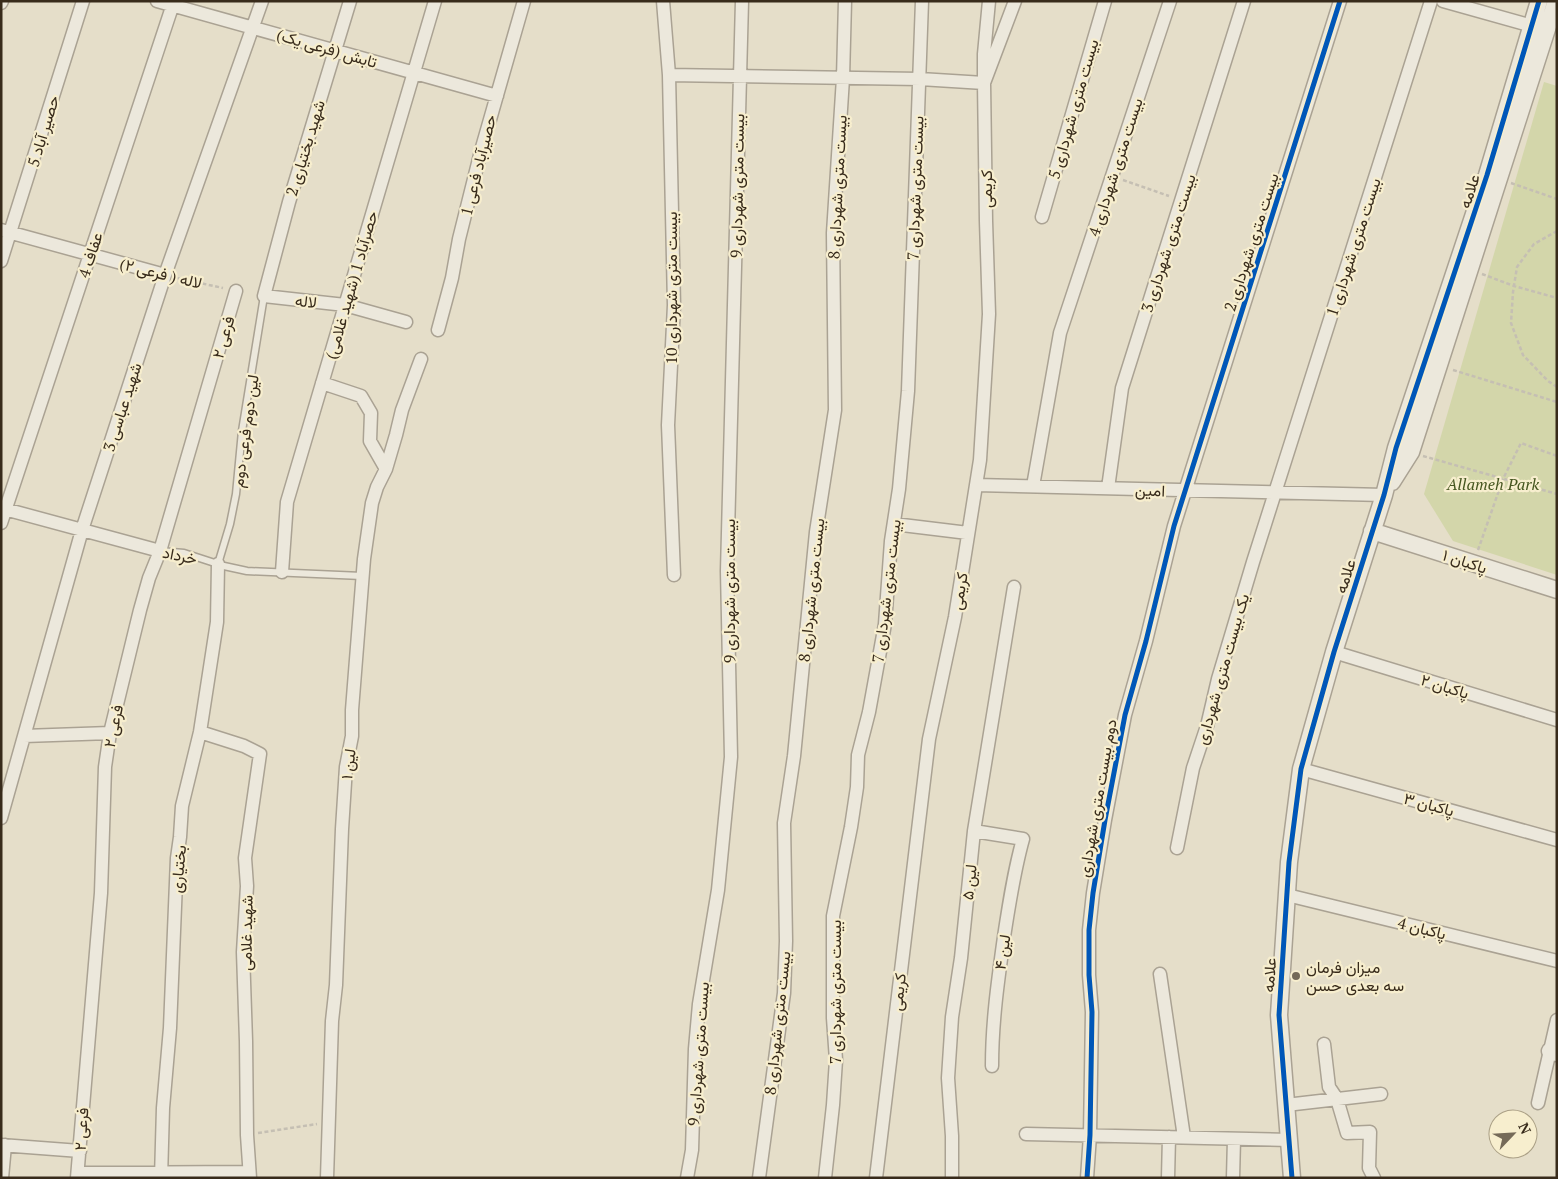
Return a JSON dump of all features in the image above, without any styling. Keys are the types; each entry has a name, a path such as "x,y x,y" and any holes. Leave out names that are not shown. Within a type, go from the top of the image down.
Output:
{"street":[{"name":"حصیر آباد 5","path":"1,261 6,231 83,1"},
{"name":"تابش (فرعی یک)","path":"157,1 173,3 254,28 497,96"},
{"name":"شهید عباسی 3","path":"1,818 82,530 165,275 262,1"},
{"name":"شهید بختیاری 2","path":"264,296 289,202 350,1"},
{"name":"حصرآباد 1 (شهید غلامی)","path":"282,572 287,502 435,1"},
{"name":"حصیرآباد فرعی 1","path":"438,330 481,151 524,1"},
{"name":"بیست متری شهرداری 10","path":"663,1 668,75 674,305 668,425 674,576"},
{"name":"بیست متری شهرداری 9","path":"687,1178 692,1150 695,1050 699,1004 718,890 731,757 727,571 742,1"},
{"name":"بیست متری شهرداری 8","path":"759,1178 784,993 786,941 784,823 794,756 816,532 835,410 833,233 843,78 845,1"},
{"name":"بیست متری شهرداری 7","path":"825,1178 836,1060 833,1018 833,916 851,828 857,787 858,755 869,712 884,624 908,391 922,1"},
{"name":"کریمی","path":"876,1178 929,739 955,617 980,460 989,314 984,54 989,1"},
{"path":"668,75 920,79 984,83 1015,1"},
{"name":"بیست متری شهرداری 5","path":"1042,218 1105,1"},
{"name":"بیست متری شهرداری 4","path":"1033,486 1060,333 1170,1"},
{"name":"بیست متری شهرداری 3","path":"1108,488 1122,388 1244,1"},
{"name":"بیست متری شهرداری 2","path":"1186,490 1340,1"},
{"name":"بیست متری شهرداری 1","path":"1275,493 1431,1"},
{"path":"1443,1 1539,30"},
{"name":"علامه","path":"1384,495 1411,452 1499,179 1539,30 1539,1"},
{"name":"علامه","path":"1292,1178 1278,1015 1289,862 1301,769 1334,652 1384,495 1396,448 1539,30 1556,1"},
{"name":"عفاف 4","path":"1,523 4,508 173,3"},
{"name":"لاله ( فرعی ۲)","path":"6,231 165,275"},
{"name":"۲ فرعی","path":"78,1175 103,854 102,812 105,767 110,733 149,578 160,551 236,290"},
{"name":"لاله","path":"264,296 345,305 406,322"},
{"name":"لین ۱","path":"327,1178 332,1021 336,985 342,819 346,767 352,736 362,576 372,503 377,486 386,469 402,410 421,359"},
{"path":"322,383 361,396 371,413 370,441 386,469"},
{"name":"امین","path":"976,485 1384,495"},
{"name":"دوم بیست متری شهرداری","path":"1087,1178 1090,1135 1092,1012 1090,930 1093,893 1125,715 1146,641 1172,534 1186,490"},
{"name":"یک بیست متری شهرداری","path":"1177,848 1193,768 1207,726 1218,679 1255,554 1275,493"},
{"name":"خرداد","path":"4,508 160,551"},
{"path":"894,524 968,534"},
{"name":"پاکبان ۱","path":"1372,531 1557,590"},
{"name":"بختیاری","path":"161,1175 163,1108 170,1028 177,858 182,806 200,732 217,622 218,564"},
{"name":"لین ۵","path":"952,1178 952,1136 948,1078 952,1018 961,958 974,831 1014,587"},
{"name":"پاکبان ۲","path":"1334,652 1557,720"},
{"name":"شهید غلامی","path":"200,732 244,746 260,754 245,858 247,886 243,952 249,1175"},
{"path":"24,736 110,733"},
{"name":"پاکبان ۳","path":"1301,769 1557,840"},
{"name":"لین ۴","path":"974,831 1023,838 1016,864 998,971 992,1028 992,1066"},
{"name":"پاکبان 4","path":"1287,895 1557,961"},
{"path":"1160,974 1184,1137"},
{"path":"1538,1102 1553,1052 1557,1020"},
{"path":"1324,1044 1329,1087 1337,1099 1347,1133 1370,1132 1369,1168 1374,1178"},
{"path":"1286,1105 1382,1094"},
{"path":"1026,1134 1289,1140"},
{"path":"1168,1178 1169,1137"},
{"path":"1233,1178 1234,1139"},
{"path":"2,1178 3,1145 80,1150"},
{"path":"78,1175 249,1175"}],"lane":[{"name":"لین دوم فرعی دوم","path":"218,564 230,524 236,494 242,431 264,296"},
{"name":"خرداد","path":"160,551 184,553 247,571 362,576"}],"path":[{"path":"1112,176 1181,200"},
{"path":"1499,179 1557,199"},
{"path":"1557,231 1534,244 1517,267 1511,324 1523,355 1548,381 1557,387"},
{"path":"1470,269 1514,286 1557,298"},
{"path":"1439,365 1557,402"},
{"path":"1473,563 1503,479 1521,443 1557,456"},
{"path":"1411,452 1557,494"},
{"path":"247,1135 328,1122"}],"green space":[{"name":"Allameh Park","path":"1544,82 1557,86 1557,575 1453,541 1424,494"}],"cycle path":[{"path":"1087,1178 1090,1135 1092,1012 1089,975 1089,930 1105,820 1125,715 1146,641 1174,526 1340,1"},
{"path":"1292,1178 1279,1015 1289,862 1301,769 1334,652 1384,495 1396,448 1487,175 1539,1"}],"place":[{"name":"میزان فرمان سه بعدی حسن","path":"1296,976"}]}
